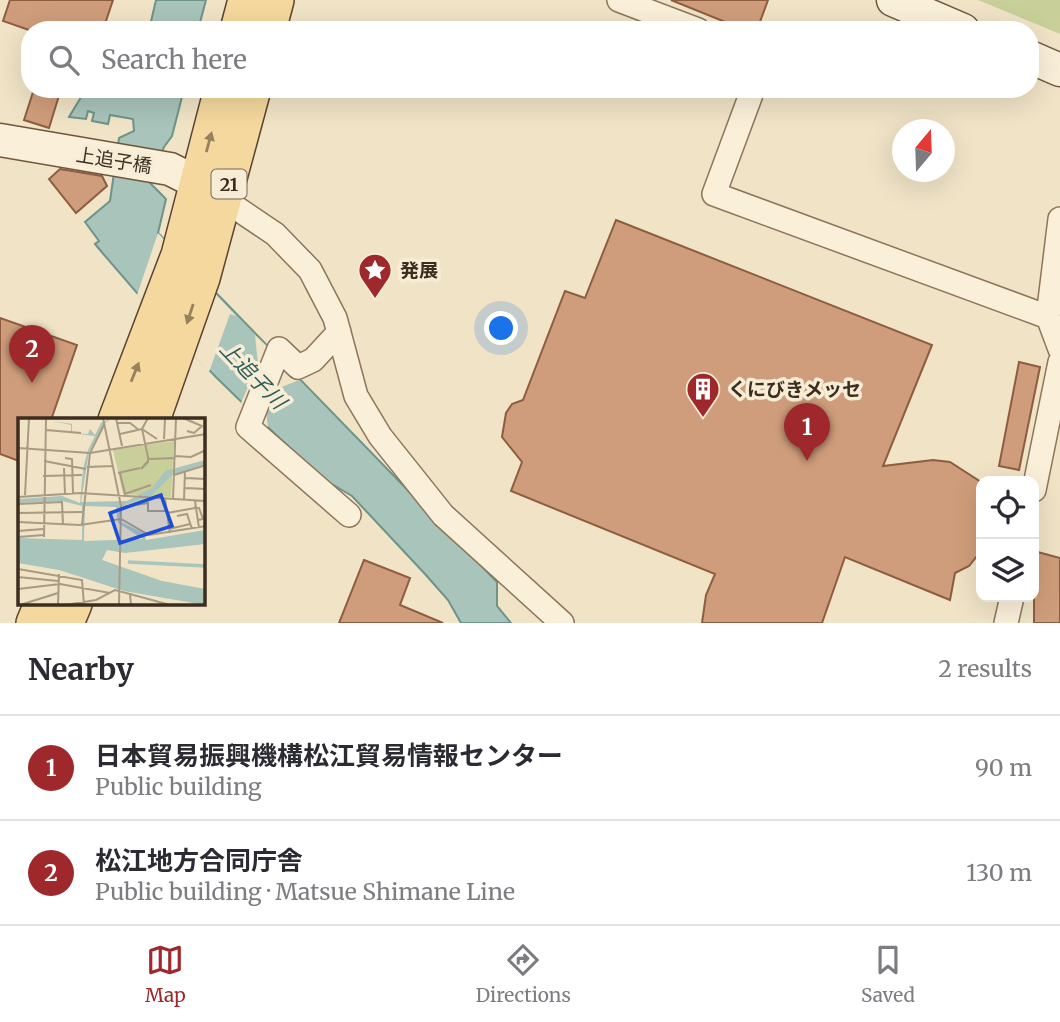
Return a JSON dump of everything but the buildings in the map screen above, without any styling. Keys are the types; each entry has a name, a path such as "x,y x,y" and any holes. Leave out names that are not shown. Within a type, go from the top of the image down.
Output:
{"main road":[{"path":"240,21 246,0"},
{"path":"270,21 276,0"},
{"name":"21","path":"153,418 178,350 191,267 198,184 220,98"},
{"name":"21","path":"198,184 248,98"},
{"name":"21","path":"117,418 155,325 191,267"},
{"path":"34,623 41,606"},
{"path":"66,623 73,606"}],"street":[{"path":"619,0 674,21"},
{"path":"893,0 942,21"},
{"path":"1039,61 1060,70"},
{"path":"750,98 714,194 1048,317"},
{"name":"上追子橋","path":"0,140 58,150 198,184"},
{"path":"198,184 275,234 310,270 339,332 356,396 380,436 443,515 562,623"},
{"path":"1060,219 1057,263 1048,317 1060,349"},
{"path":"339,332 313,360 298,367 279,349 248,427 349,515"},
{"path":"1037,476 1060,362"},
{"path":"1006,623 1011,602"}],"green space":[{"path":"978,0 1060,0 1060,34 1039,25 1039,21 1029,21"}],"water":[{"path":"156,0 206,0 200,21 151,21"},
{"name":"上追子川","path":"81,98 182,98 172,136 164,147 150,183 166,199 158,233 497,582 497,606 511,623 461,623 448,600 352,496 330,483 268,427 150,308 95,244 99,241 85,222 110,201 119,138 134,131 133,119 110,115 108,124 92,121 94,113 88,111 86,119 69,117"}],"pier":[{"path":"158,233 236,316 230,314 209,372 137,295"},
{"path":"255,335 302,379 274,390 266,410 268,428 241,403 258,364"}],"place":[{"name":"発展","path":"375,300"},
{"name":"松江地方合同庁舎","path":"32,383"},
{"name":"くにびきメッセ","path":"703,419"},
{"name":"日本貿易振興機構松江貿易情報センター","path":"807,461"}]}
